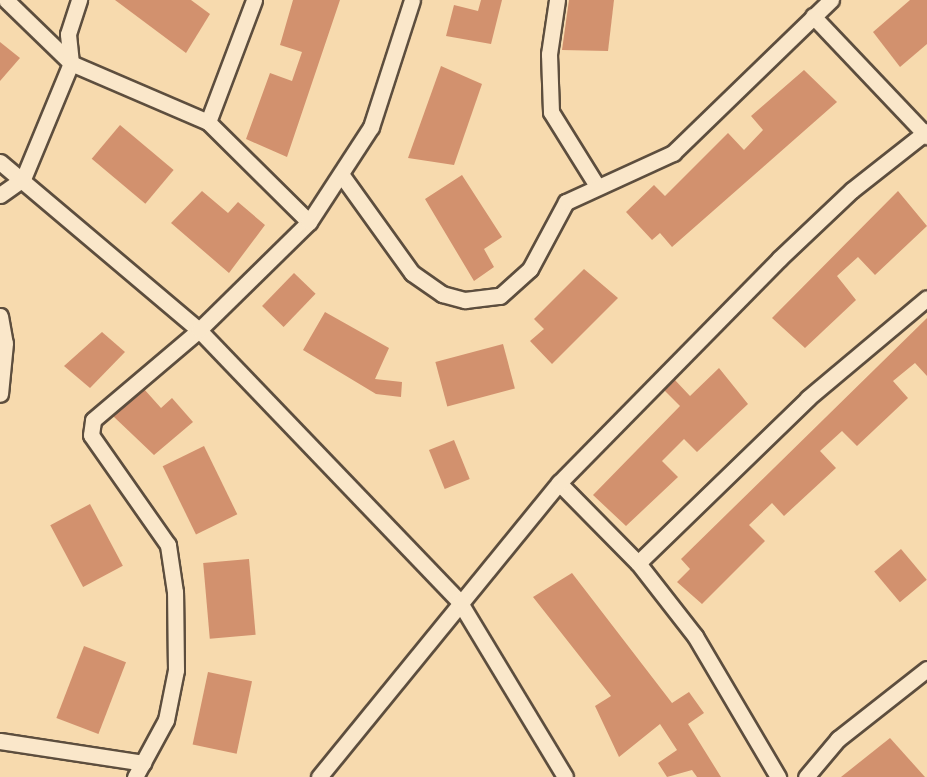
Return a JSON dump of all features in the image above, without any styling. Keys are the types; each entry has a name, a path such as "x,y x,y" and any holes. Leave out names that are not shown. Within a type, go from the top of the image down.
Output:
{"street":[{"path":"6,0 71,63 208,122 309,222"},
{"path":"0,195 23,179 71,63 68,34 79,0"},
{"path":"208,122 254,0"},
{"path":"135,777 166,720 176,670 168,545 90,427 101,411 199,330 309,222 343,177 371,127 412,0"},
{"path":"557,0 549,54 551,112 597,186"},
{"path":"343,177 412,273 442,294 465,300 500,296 516,285 530,269 553,217 566,202 597,186 638,173 673,153 831,0"},
{"path":"319,777 459,601 559,483 779,259 852,190 927,133 813,16"},
{"path":"0,162 23,179 199,330 459,601 565,777"},
{"path":"638,562 808,398 927,298"},
{"path":"0,316 3,343 0,394"},
{"path":"559,483 638,562 695,636 778,777"},
{"path":"806,777 838,739 927,669"},
{"path":"0,741 143,763"}],"building":[{"path":"115,0 191,0 210,14 186,53"},
{"path":"293,0 340,0 287,157 246,139 270,73 292,81 302,52 280,45"},
{"path":"481,0 502,0 491,44 446,36 454,5 478,11"},
{"path":"569,0 614,0 608,51 562,50"},
{"path":"910,0 927,0 927,44 900,67 873,32"},
{"path":"0,42 20,58 0,81"},
{"path":"441,66 482,84 454,165 408,158"},
{"path":"804,70 837,102 672,247 660,233 652,240 626,212 654,185 665,196 728,133 744,150 763,130 751,116"},
{"path":"120,125 174,170 145,204 92,159"},
{"path":"462,175 502,237 484,249 494,267 474,281 425,199"},
{"path":"202,191 228,213 238,202 265,225 229,273 171,223"},
{"path":"898,191 927,226 875,275 858,257 837,276 856,300 805,348 772,318"},
{"path":"584,269 618,298 552,364 530,341 544,329 534,319"},
{"path":"294,273 316,294 284,327 262,306"},
{"path":"325,312 389,348 375,379 402,382 401,397 376,394 303,350"},
{"path":"927,318 927,376 915,363 893,381 908,398 857,446 842,431 820,451 836,468 784,516 772,503 749,525 765,541 702,604 677,582 690,569 681,559"},
{"path":"102,332 125,352 90,388 64,366"},
{"path":"503,344 515,388 447,407 435,362"},
{"path":"719,368 748,404 697,452 684,439 662,461 678,477 626,526 593,495 680,406 664,390 674,379 690,396"},
{"path":"144,389 161,408 172,398 193,422 154,455 113,416"},
{"path":"454,440 470,479 445,489 429,450"},
{"path":"204,446 237,514 196,534 163,466"},
{"path":"90,504 123,566 83,587 50,525"},
{"path":"901,549 927,580 900,602 874,571"},
{"path":"249,559 256,635 210,639 203,563"},
{"path":"572,573 672,703 689,692 704,713 688,724 721,777 697,777 692,770 667,777 658,763 677,750 660,724 619,757 595,706 611,696 533,597"},
{"path":"84,646 126,662 98,734 56,718"},
{"path":"208,672 252,681 237,754 193,744"},
{"path":"890,738 925,777 841,777"}]}
